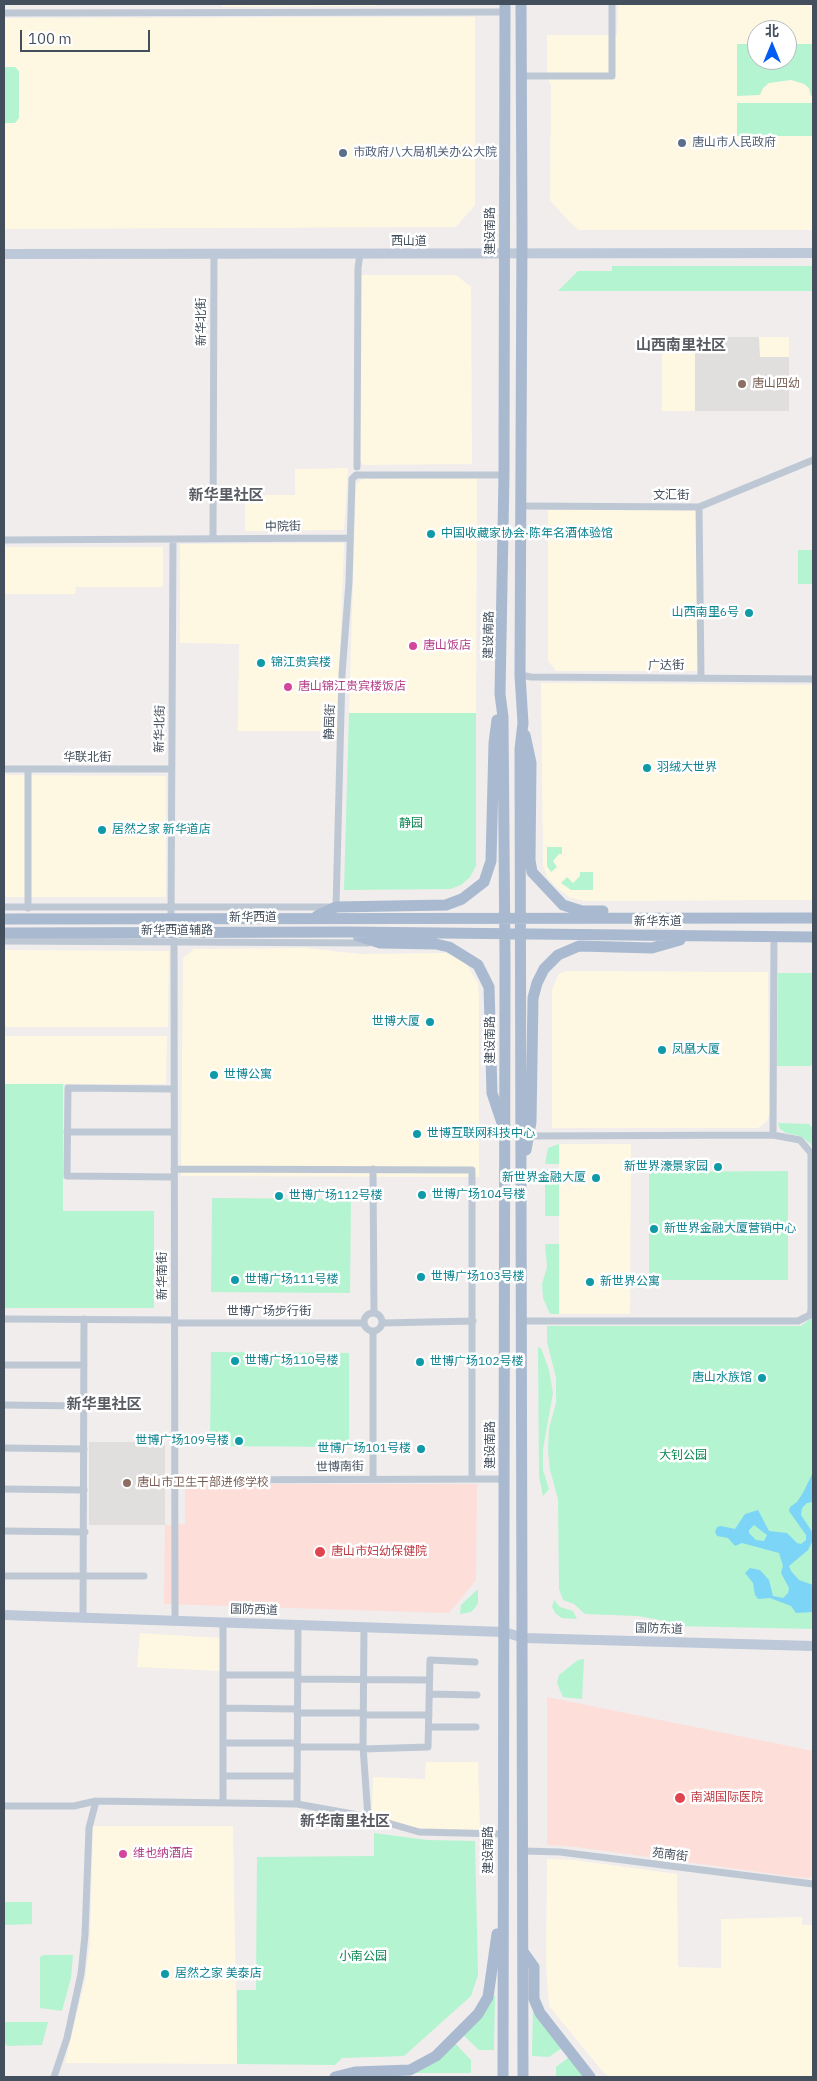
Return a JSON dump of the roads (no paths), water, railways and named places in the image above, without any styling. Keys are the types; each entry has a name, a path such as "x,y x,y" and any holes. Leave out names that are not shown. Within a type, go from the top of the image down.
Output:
{"main road":[{"path":"521,4 520,675 523,722 531,763 530,860 532,872 538,881 551,891 563,905 571,909 639,912 664,919"},
{"name":"建设南路","path":"503,2077 505,1134 503,717 500,694 504,475 505,8"},
{"path":"314,918 336,907 446,905 462,900 484,882 491,861 494,743 500,694"},
{"path":"523,722 520,749 524,1638 523,2077"},
{"name":"新华西道","path":"4,919 503,918"},
{"name":"新华东道","path":"503,918 813,918"},
{"path":"347,932 380,943 436,944 449,947 472,960 485,976 489,987 492,1093 505,1134"},
{"name":"新华西道","path":"4,933 174,937 347,932 503,934"},
{"name":"新华东道","path":"503,934 813,937"},
{"path":"522,1161 530,1136 533,998 537,983 544,969 558,955 579,946 652,948 691,936"},
{"path":"335,2077 354,2072 410,2070 436,2056 483,2007 490,1990 493,1955 502,1910"},
{"path":"524,1953 534,1968 534,1999 540,2013 590,2077"}],"street":[{"path":"216,4 216,13"},
{"path":"380,4 380,12"},
{"path":"521,76 612,76 612,4"},
{"path":"4,13 380,12 505,8"},
{"name":"西山道","path":"4,254 813,253"},
{"name":"新华北街","path":"213,539 214,254"},
{"path":"356,467 358,268 360,254"},
{"name":"文汇街","path":"520,506 699,507 813,460"},
{"path":"350,538 352,479 356,475 504,475"},
{"path":"699,507 700,678"},
{"name":"中院街","path":"4,540 350,538"},
{"name":"静园街","path":"336,907 342,674 350,538"},
{"name":"新华北街","path":"171,918 173,540"},
{"name":"广达街","path":"520,675 531,677 813,679"},
{"name":"华联北街","path":"4,769 171,769"},
{"path":"28,769 28,908"},
{"name":"新华西道辅路","path":"4,907 336,907"},
{"name":"新华西道辅路","path":"4,941 174,937 380,943"},
{"name":"新华南街","path":"174,937 175,1620"},
{"path":"773,1135 774,937"},
{"path":"174,1089 68,1088 67,1176 174,1177"},
{"path":"68,1132 174,1132"},
{"path":"522,1321 804,1319 811,1310 811,1153 800,1140 773,1135 530,1136"},
{"path":"174,1169 472,1170 472,1478"},
{"path":"373,1169 374,1313"},
{"path":"373,1332 366,1328 364,1323 366,1316 374,1313 379,1315 383,1323"},
{"name":"世博广场步行街","path":"4,1319 364,1323"},
{"path":"83,1618 85,1532 84,1320"},
{"path":"383,1323 473,1321"},
{"path":"373,1332 381,1328 383,1323"},
{"path":"373,1332 373,1478"},
{"path":"4,1364 84,1365"},
{"path":"4,1405 84,1406"},
{"path":"4,1448 84,1448"},
{"name":"世博南街","path":"175,1480 504,1479"},
{"path":"4,1489 84,1490"},
{"path":"4,1531 85,1532"},
{"path":"4,1576 144,1576"},
{"name":"国防西道","path":"4,1615 504,1632"},
{"path":"223,1622 223,1803"},
{"path":"296,1804 298,1625"},
{"path":"364,1627 363,1748 368,1817"},
{"name":"国防东道","path":"504,1632 524,1638 813,1646"},
{"path":"223,1743 425,1749 429,1744 430,1727 430,1660 475,1662"},
{"path":"223,1675 364,1680 429,1680"},
{"path":"429,1694 477,1694"},
{"path":"223,1708 429,1715"},
{"path":"430,1727 476,1727"},
{"path":"223,1776 296,1776"},
{"path":"4,1806 74,1806 96,1802 296,1804 368,1817 419,1832 503,1834"},
{"path":"54,2077 67,2038 81,1974 85,1935 90,1828 96,1802"},
{"name":"苑南街","path":"524,1850 560,1852 813,1884"}],"water":[{"path":"813,1472 813,1502 807,1503 802,1508 801,1515 813,1533 813,1540 808,1550 789,1566 799,1580 813,1585 813,1612 796,1613 791,1606 770,1598 758,1599 755,1595 753,1583 745,1573 750,1568 760,1570 769,1580 773,1596 783,1598 788,1593 789,1588 781,1573 783,1566 779,1553 742,1543 735,1546 728,1538 717,1536 715,1532 717,1527 721,1526 735,1529 745,1514 758,1510 769,1531 787,1533 797,1543 801,1544 806,1540 806,1535 789,1511 790,1507 797,1502","holes":["754,1525 767,1535 764,1541 756,1540 749,1533 749,1530"]}],"place":[{"name":"唐山市人民政府","path":"682,143"},
{"name":"市政府八大局机关办公大院","path":"343,153"},
{"name":"唐山四幼","path":"742,384"},
{"name":"中国收藏家协会·陈年名酒体验馆","path":"431,534"},
{"name":"山西南里6号","path":"749,613"},
{"name":"唐山饭店","path":"413,646"},
{"name":"锦江贵宾楼","path":"261,663"},
{"name":"唐山锦江贵宾楼饭店","path":"288,687"},
{"name":"羽绒大世界","path":"647,768"},
{"name":"居然之家 新华道店","path":"102,830"},
{"name":"世博大厦","path":"430,1022"},
{"name":"凤凰大厦","path":"662,1050"},
{"name":"世博公寓","path":"214,1075"},
{"name":"世博互联网科技中心","path":"417,1134"},
{"name":"新世界濠景家园","path":"718,1167"},
{"name":"新世界金融大厦","path":"596,1178"},
{"name":"世博广场104号楼","path":"422,1195"},
{"name":"世博广场112号楼","path":"279,1196"},
{"name":"新世界金融大厦营销中心","path":"654,1229"},
{"name":"世博广场103号楼","path":"421,1277"},
{"name":"世博广场111号楼","path":"235,1280"},
{"name":"新世界公寓","path":"590,1282"},
{"name":"世博广场110号楼","path":"235,1361"},
{"name":"世博广场102号楼","path":"420,1362"},
{"name":"唐山水族馆","path":"762,1378"},
{"name":"世博广场109号楼","path":"239,1441"},
{"name":"世博广场101号楼","path":"421,1449"},
{"name":"唐山市卫生干部进修学校","path":"127,1483"},
{"name":"唐山市妇幼保健院","path":"320,1552"},
{"name":"南湖国际医院","path":"680,1798"},
{"name":"维也纳酒店","path":"123,1854"},
{"name":"居然之家 美泰店","path":"165,1974"}],"district":[{"name":"山西南里社区","path":"681,346"},
{"name":"新华里社区","path":"226,496"},
{"name":"新华里社区","path":"104,1405"},
{"name":"新华南里社区","path":"345,1822"}],"park label":[{"name":"静园","path":"411,824"},
{"name":"大钊公园","path":"683,1456"},
{"name":"小南公园","path":"363,1957"}]}
